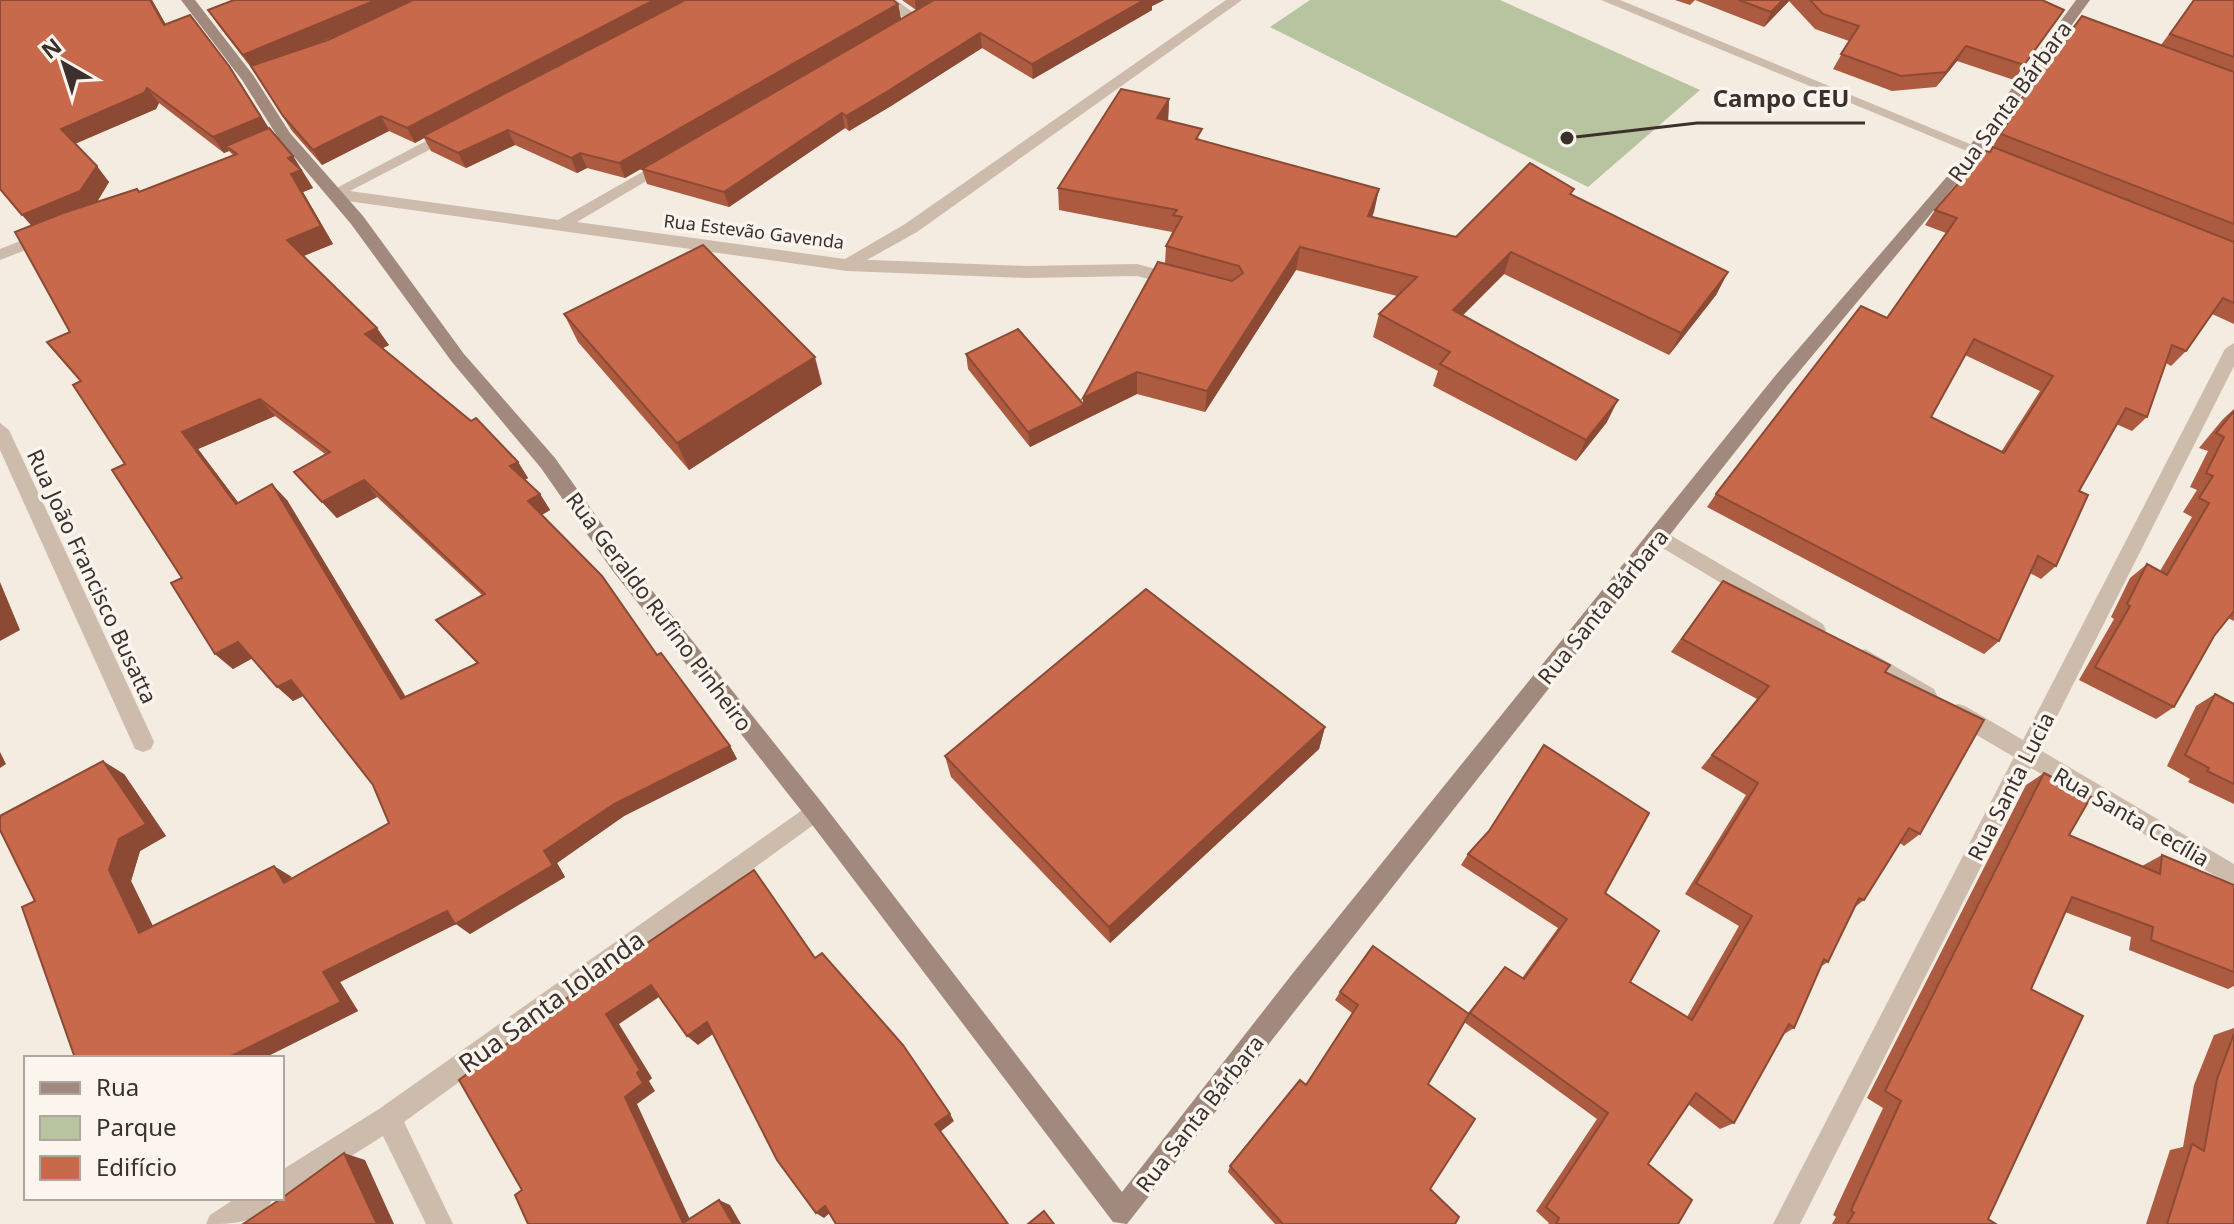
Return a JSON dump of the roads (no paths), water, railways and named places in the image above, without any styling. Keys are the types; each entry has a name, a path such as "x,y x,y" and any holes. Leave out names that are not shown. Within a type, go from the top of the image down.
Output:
{"street":[{"name":"Rua Geraldo Rufino Pinheiro","path":"188,0 255,76 277,139 333,194 458,358 548,463 619,564 815,811 1127,1219"},
{"path":"887,0 915,19"},
{"name":"Rua Estevão Gavenda","path":"333,194 847,265 911,228 1235,0"},
{"path":"1608,0 2024,170"},
{"name":"Rua Santa Bárbara","path":"1127,1219 1301,981 1781,381 1974,150 2083,0"},
{"path":"333,194 468,124"},
{"path":"561,225 682,154"},
{"path":"0,255 71,225"},
{"path":"847,265 1026,272 1137,270 1191,284"},
{"name":"Rua Santa Lucia","path":"1786,1224 2234,349"},
{"name":"Rua João Francisco Busatta","path":"0,430 143,742"},
{"name":"Rua Santa Cecília","path":"1658,536 2234,876"},
{"name":"Rua Santa Iolanda","path":"284,1184 388,1118 815,811"},
{"path":"388,1118 440,1224"},
{"path":"219,1224 257,1200"}],"place":[{"name":"Campo CEU","path":"1567,138"}]}
